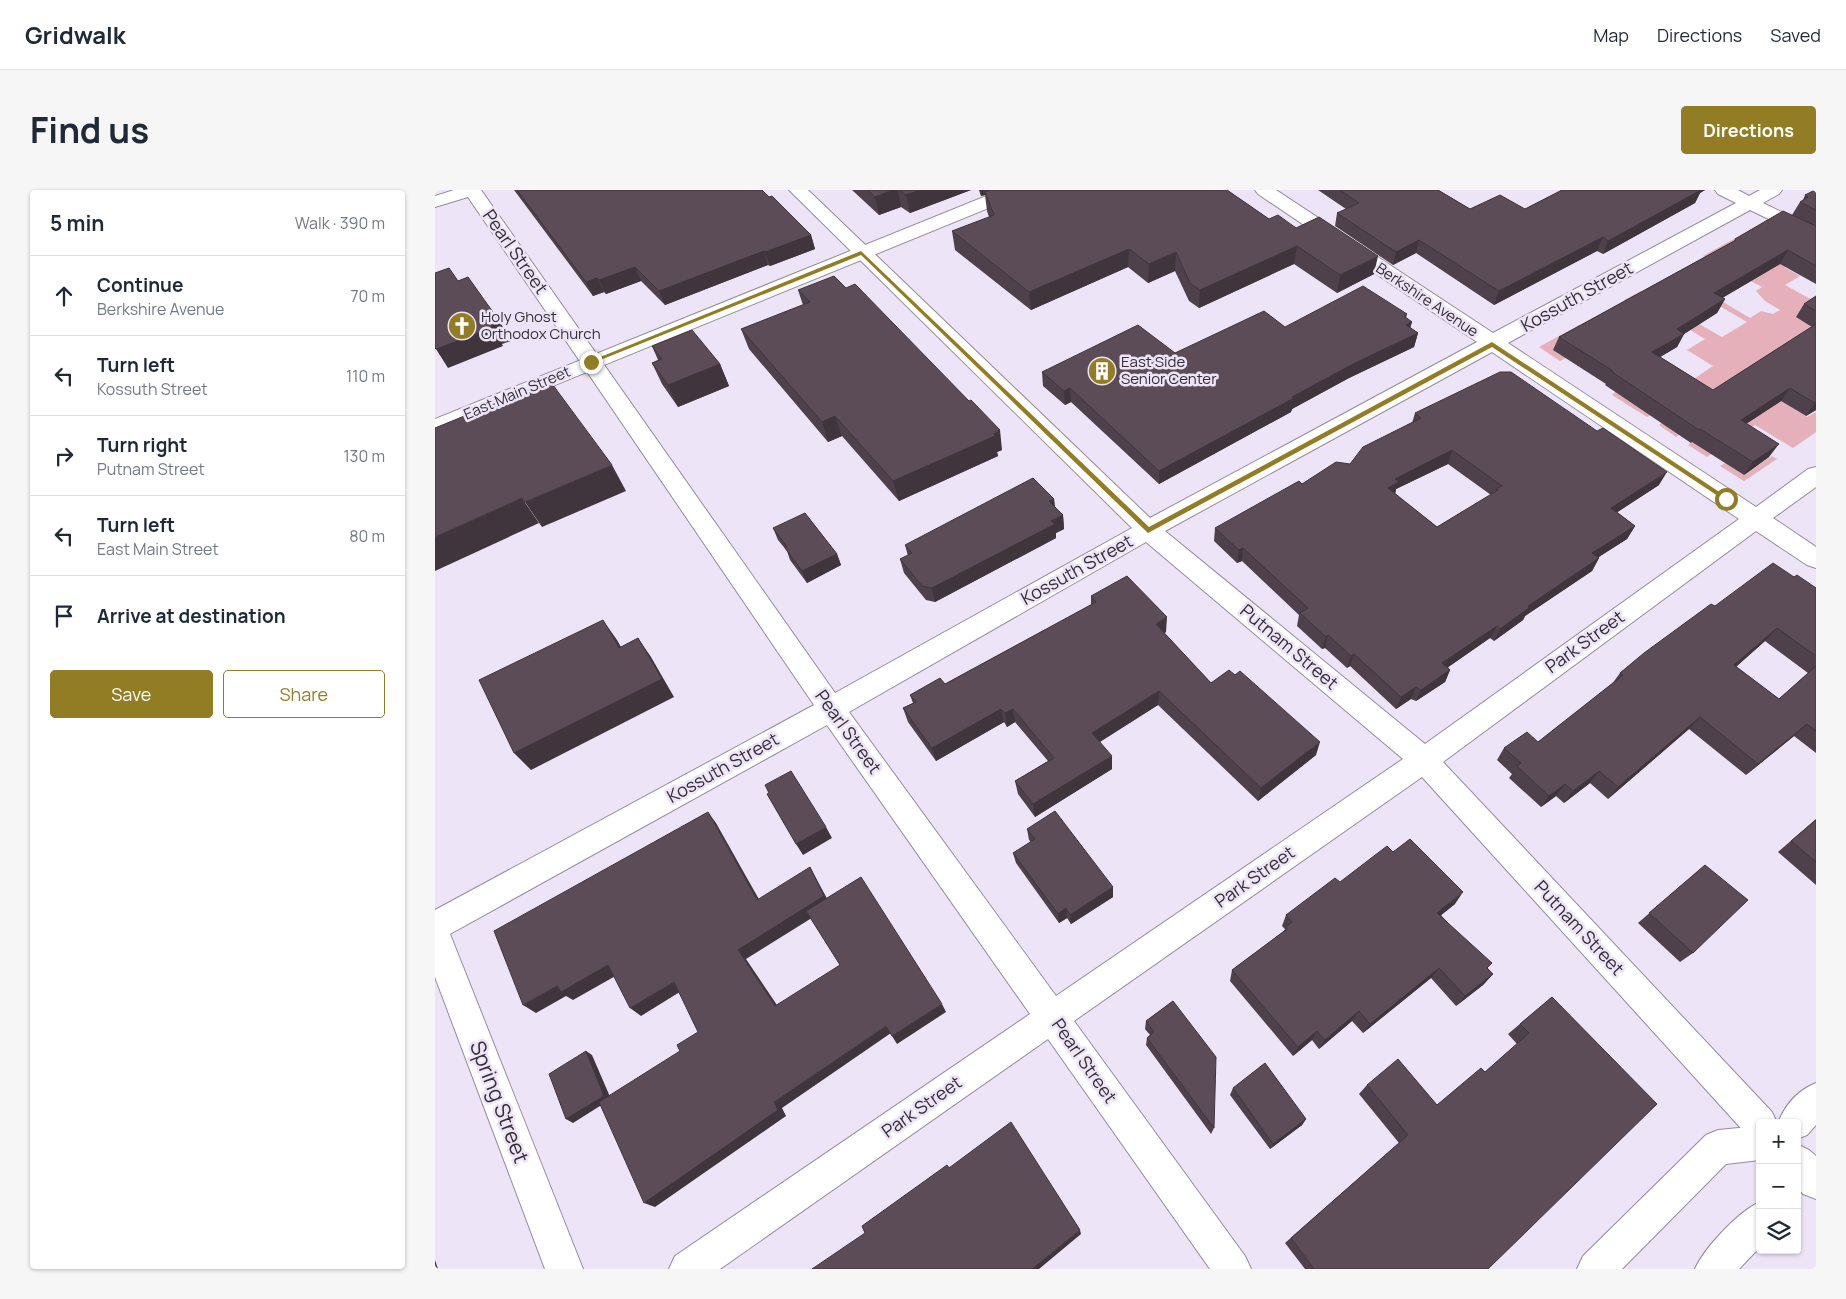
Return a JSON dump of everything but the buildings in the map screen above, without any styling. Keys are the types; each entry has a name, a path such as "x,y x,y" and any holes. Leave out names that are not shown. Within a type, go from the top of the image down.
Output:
{"street":[{"path":"435,202 472,190"},
{"name":"Pearl Street","path":"472,190 831,709 1232,1269"},
{"name":"Putnam Street","path":"798,190 1148,530 1424,760 1756,1120"},
{"name":"East Main Street","path":"435,427 1017,190"},
{"name":"Berkshire Avenue","path":"1264,190 1816,559"},
{"path":"1724,190 1816,236"},
{"name":"Kossuth Street","path":"435,926 831,709 1148,530 1773,190"},
{"name":"Park Street","path":"688,1269 1424,760 1816,475"},
{"name":"Spring Street","path":"435,936 564,1269"},
{"path":"1799,1119 1816,1100"},
{"path":"1596,1269 1718,1146 1756,1143"},
{"path":"1799,1164 1816,1181"},
{"path":"1714,1269 1756,1224"}],"shaded area":[{"path":"1757,226 1770,232 1791,263 1784,267 1800,276 1785,285 1816,302 1816,329 1750,382 1807,417 1816,412 1816,432 1793,448 1755,425 1707,457 1688,445 1695,440 1711,414 1676,437 1659,425 1663,422 1651,415 1647,417 1612,395 1615,392 1688,383 1713,366 1687,350 1705,339 1687,328 1624,300 1641,291 1722,337 1747,322 1692,290 1698,287 1750,318 1761,311 1773,314 1780,310 1765,301 1756,291 1762,287 1703,256"},
{"path":"1579,325 1587,331 1566,358 1560,361 1539,347"},
{"path":"1772,456 1777,459 1744,481 1720,466 1725,463 1744,475"}],"place":[{"name":"Holy Ghost Orthodox Church","path":"462,326"},
{"name":"East Side Senior Center","path":"1102,371"}],"route":[{"path":"591,362 861,252 1148,530 1492,344 1726,499"}]}
